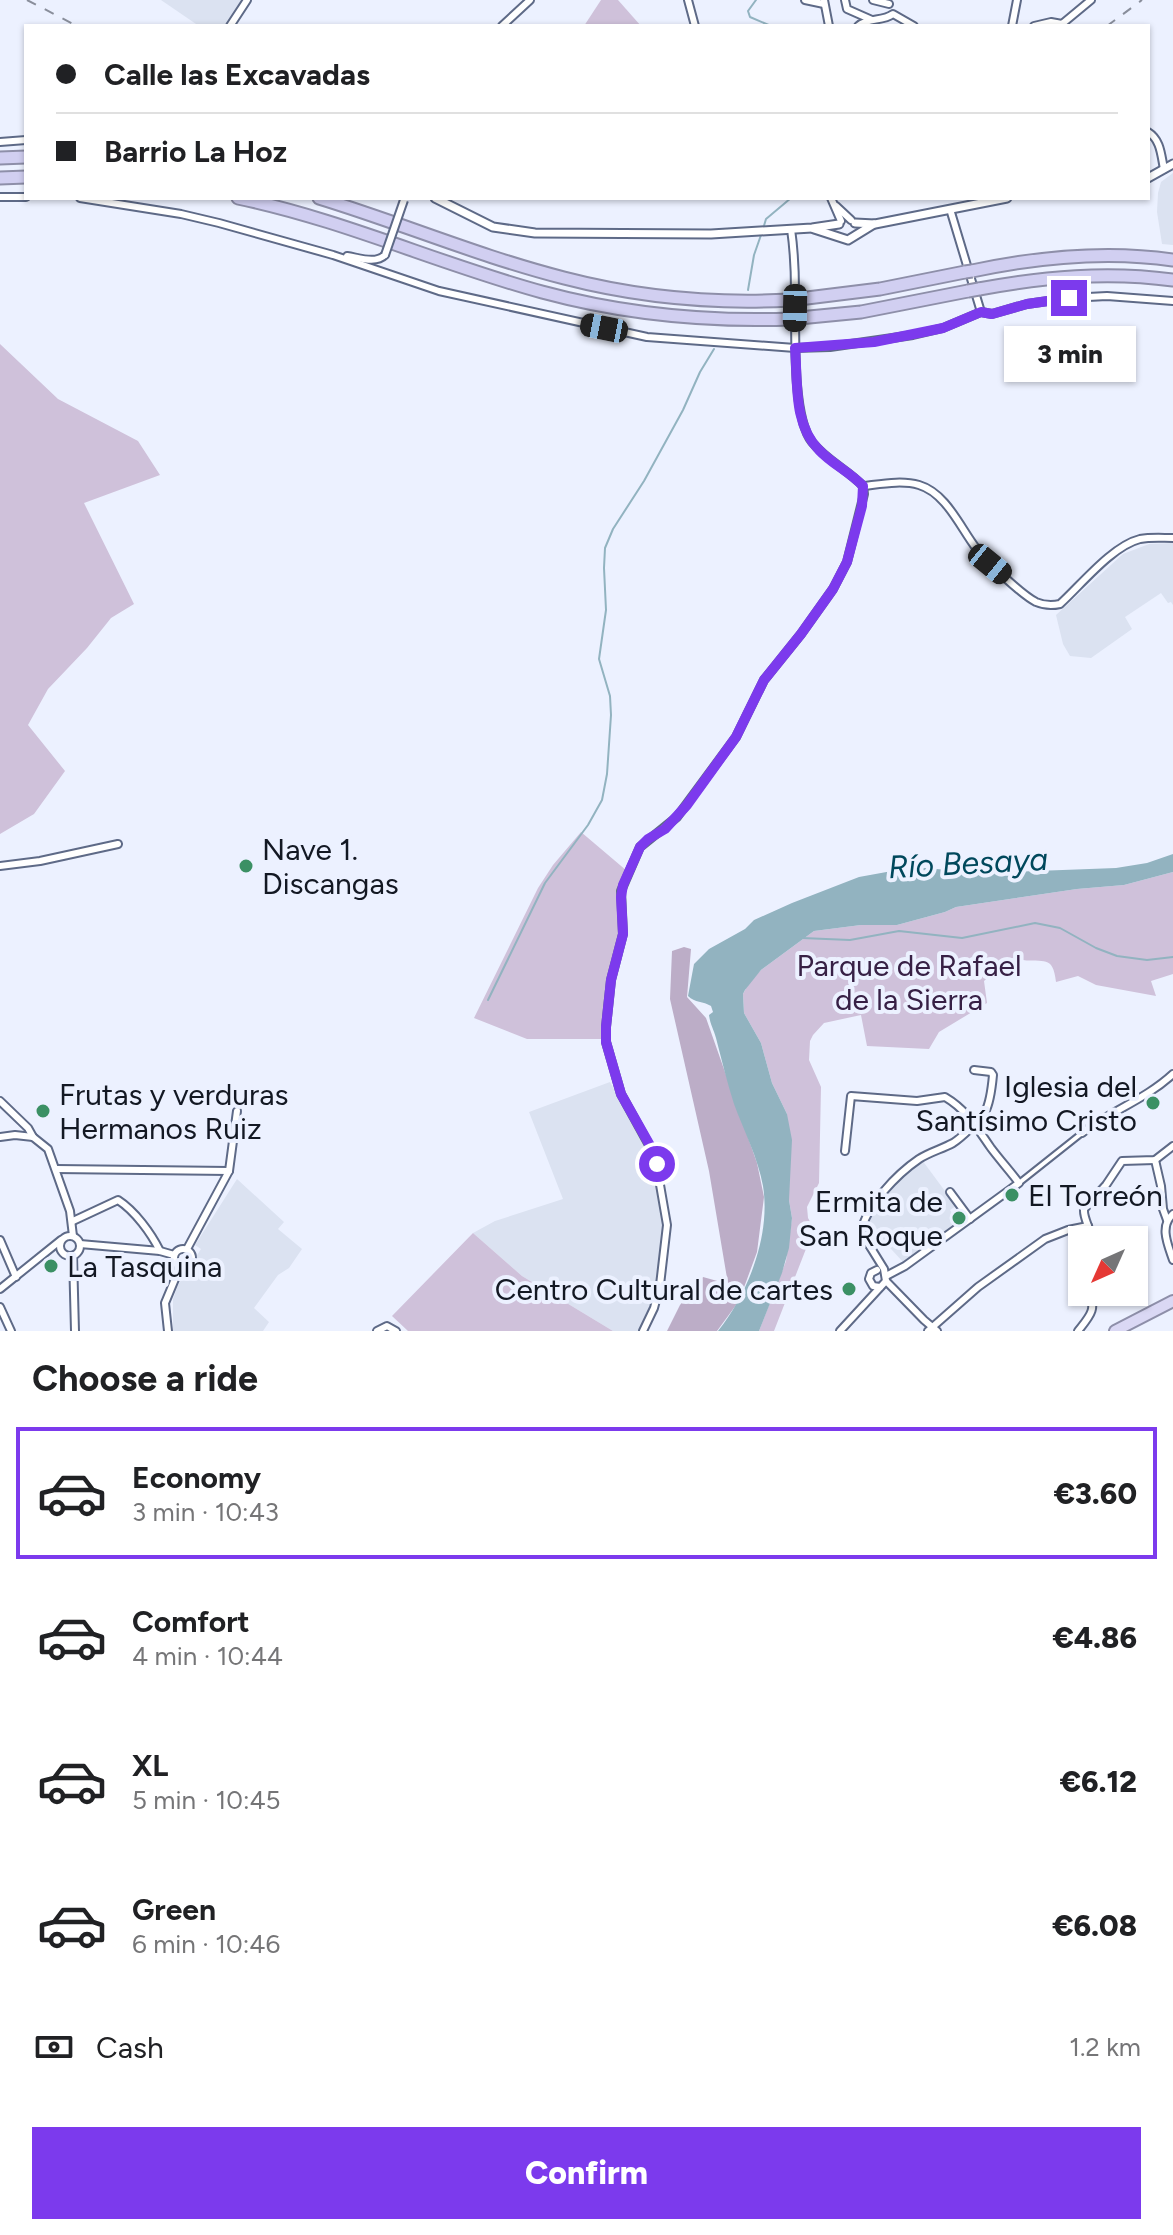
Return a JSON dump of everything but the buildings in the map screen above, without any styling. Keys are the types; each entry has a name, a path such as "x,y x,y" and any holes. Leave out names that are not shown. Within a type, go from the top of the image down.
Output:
{"highway":[{"path":"0,158 24,157"},
{"path":"0,178 24,177"},
{"path":"246,200 330,221 523,287 606,307 698,318 794,318 877,310 1035,279 1084,275 1127,275 1173,280"},
{"path":"325,200 513,264 584,283 694,299 795,299 880,289 1022,261 1076,256 1173,260"},
{"path":"1115,1331 1173,1301"}],"street":[{"path":"231,24 247,0"},
{"path":"504,24 530,0"},
{"path":"688,0 694,24"},
{"path":"805,0 824,2 829,24"},
{"path":"845,0 847,9 872,20"},
{"path":"873,0 889,2 893,14 910,24"},
{"path":"1012,24 1017,0"},
{"path":"1063,24 1091,0"},
{"path":"863,24 893,14"},
{"path":"1150,133 1159,143 1164,169"},
{"path":"0,142 24,140"},
{"path":"1150,177 1173,164"},
{"path":"0,197 24,197"},
{"path":"93,200 181,214 333,255 439,291 647,337 795,348 830,347 887,340 943,328 981,312 992,314 1027,304 1069,298 1107,296 1173,301"},
{"path":"385,272 385,255 404,200"},
{"path":"439,200 493,227 535,233 682,235 812,228 853,221 875,224"},
{"path":"812,228 848,240 875,224 997,200"},
{"path":"833,201 853,221 857,234"},
{"path":"833,201 840,222 837,229 839,236"},
{"path":"950,209 981,312"},
{"path":"791,229 795,348 803,426 810,441 863,486 908,484 929,490 947,506 990,564 1033,601 1052,606 1060,604 1112,556 1134,541 1173,538"},
{"path":"333,255 375,260 385,255"},
{"path":"643,1331 660,1285 667,1219 655,1156 624,1100 606,1042 611,980 623,934 621,891 644,843 677,817 725,753 744,725 764,680 833,589 847,562 862,506 863,486"},
{"path":"0,866 40,861 118,844"},
{"path":"974,1070 993,1075 985,1111 954,1142 913,1164 890,1185 864,1221 861,1232 879,1261 883,1277 932,1330 978,1287 1045,1239 1068,1232"},
{"path":"871,1284 901,1269 1082,1133 1158,1087 1173,1074"},
{"path":"845,1151 851,1096 917,1101 945,1097 975,1122 1019,1183"},
{"path":"0,1101 48,1149 73,1221 73,1236 80,1244 174,1255"},
{"path":"187,1249 229,1171 237,1111"},
{"path":"0,1137 33,1137"},
{"path":"1088,1226 1083,1213 1085,1206 1106,1185 1122,1161 1155,1160 1173,1146"},
{"path":"1155,1160 1163,1209 1170,1217 1166,1231 1173,1260"},
{"path":"56,1169 229,1171"},
{"path":"950,1192 970,1219"},
{"path":"73,1221 118,1200 154,1239 160,1251"},
{"path":"0,1289 61,1240 73,1236"},
{"path":"0,1240 16,1277"},
{"path":"60,1250 61,1240"},
{"path":"73,1256 79,1251 80,1244"},
{"path":"180,1249 187,1249 193,1256 192,1262 180,1267 174,1261 174,1255 180,1249"},
{"path":"46,1254 60,1250"},
{"path":"60,1250 73,1256"},
{"path":"73,1256 75,1331"},
{"path":"168,1331 165,1303 180,1267"},
{"path":"867,1300 871,1284 869,1276 883,1277"},
{"path":"840,1331 874,1295 883,1277"},
{"path":"1078,1331 1093,1306"},
{"path":"0,1307 11,1331"},
{"path":"377,1331 387,1326 396,1331"}],"shaded area":[{"path":"161,0 245,0 229,24 196,24"},
{"path":"1173,173 1173,245 1162,244 1157,212 1161,182"},
{"path":"1173,543 1173,605 1161,593 1125,617 1132,629 1091,658 1070,656 1063,644 1056,615 1123,554 1149,544"},
{"path":"1173,854 1173,872 1124,885 956,907 897,925 861,925 814,931 761,970 743,994 744,1013 761,1043 772,1083 787,1114 792,1140 789,1248 759,1331 718,1331 748,1282 760,1244 765,1205 758,1165 734,1104 710,1021 711,1006 688,996 694,964 709,949 745,929 754,920 859,877 914,867 982,873 1116,868 1147,863"},
{"path":"684,947 691,949 687,997 706,1018 757,1163 764,1197 757,1252 739,1301 717,1331 667,1331 680,1305 703,1277 728,1284 709,1171 670,999 672,951"},
{"path":"610,1082 652,1158 665,1228 658,1285 640,1331 613,1331 522,1276 473,1233 495,1221 563,1199 529,1112"},
{"path":"922,1160 956,1206 950,1210 958,1223 904,1263 868,1224 868,1220 884,1194"},
{"path":"237,1179 284,1222 278,1229 302,1249 254,1308 269,1322 263,1331 173,1331 173,1299 178,1285 201,1249 195,1245"}],"green space":[{"path":"601,0 618,0 639,24 585,24"},
{"path":"0,344 58,399 138,441 160,475 84,503 134,604 111,618 48,689 28,725 65,771 34,814 0,834"},
{"path":"581,832 627,871 618,893 620,941 608,984 603,1039 527,1039 474,1018 538,888"},
{"name":"Parque de Rafael de la Sierra","path":"1173,872 1173,974 1151,981 1156,996 1096,985 1078,976 1056,982 1050,964 1010,958 984,981 987,1003 939,1032 929,1049 867,1046 861,1015 824,1023 813,1035 809,1060 821,1087 819,1183 807,1207 812,1225 811,1236 774,1331 759,1331 786,1261 792,1218 787,1114 772,1083 761,1043 744,1013 743,994 749,983 761,970 814,931 861,925 897,925 956,907 1124,885"},
{"path":"473,1233 522,1276 613,1331 408,1331 392,1316"}],"waterway":[{"path":"756,0 748,11 750,17 766,24"},
{"path":"763,229 766,219 789,200"},
{"path":"748,290 761,235"},
{"path":"488,1000 545,883 588,825 602,800 611,715 610,696 599,659 606,610 605,548 714,349"},
{"path":"802,938 850,940 899,931 962,938 1035,923 1060,928 1117,956 1147,960 1173,957"}],"railway":[{"path":"27,0 73,24"},
{"path":"1110,24 1142,0"}],"place":[{"name":"Nave 1. Discangas","path":"246,866"},
{"name":"Iglesia del Santísimo Cristo","path":"1153,1103"},
{"name":"Frutas y verduras Hermanos Ruiz","path":"43,1111"},
{"name":"El Torreón","path":"1012,1195"},
{"name":"Ermita de San Roque","path":"959,1218"},
{"name":"La Tasquina","path":"51,1266"},
{"name":"Centro Cultural de cartes","path":"849,1289"}],"route":[{"path":"657,1164 652,1149 621,1094 606,1042 611,980 623,934 623,885 640,847 665,829 687,805 744,725 764,680 833,589 847,562 862,506 863,486 821,452 810,441 803,426 795,348 830,347 913,335 943,328 981,312 992,314 1027,304 1069,298"}],"water label":[{"name":"Río Besaya","path":"968,863"}]}
